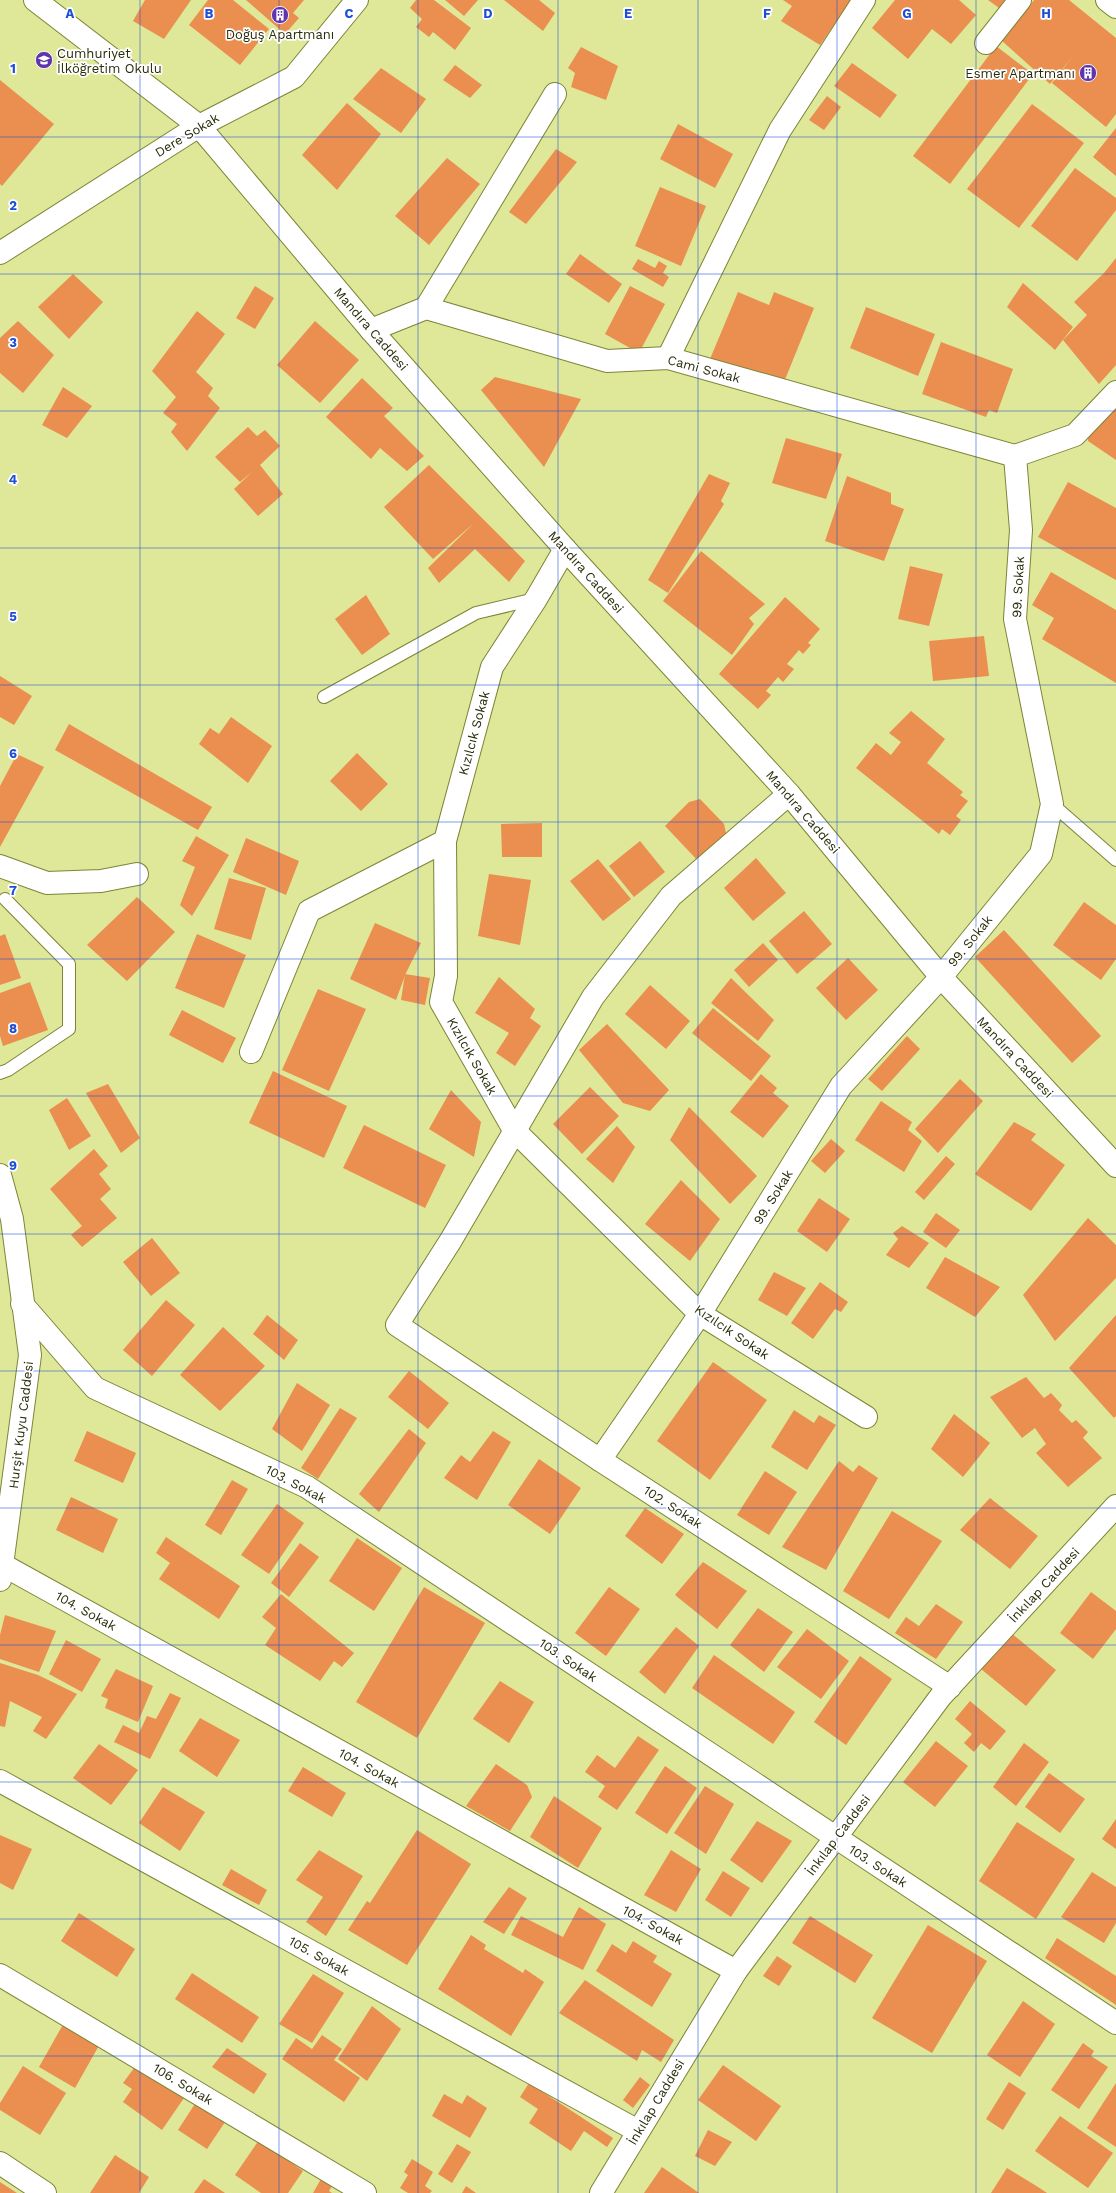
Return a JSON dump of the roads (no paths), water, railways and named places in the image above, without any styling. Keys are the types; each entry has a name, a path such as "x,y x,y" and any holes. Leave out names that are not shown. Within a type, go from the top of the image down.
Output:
{"street":[{"name":"Mandıra Caddesi","path":"35,0 199,126 370,330 565,549 788,794 941,977 1116,1166"},
{"name":"Dere Sokak","path":"0,253 199,126 294,77 357,0"},
{"path":"668,358 780,130 864,0"},
{"path":"986,43 1020,0"},
{"path":"1107,0 1116,7"},
{"path":"370,330 426,308 555,94"},
{"name":"Cami Sokak","path":"426,308 607,361 668,358 1015,456"},
{"path":"1015,456 1075,435 1116,392"},
{"name":"99. Sokak","path":"600,1460 700,1314 841,1086 941,977 1041,854 1052,804 1015,619 1021,530 1015,456"},
{"name":"Kızılcık Sokak","path":"565,549 536,599 492,666 445,842 446,976 441,1002 514,1130 700,1314 866,1417"},
{"path":"514,1130 593,996 671,896 788,794"},
{"path":"251,1052 309,911 445,842"},
{"path":"0,866 47,883 101,881 137,874"},
{"name":"102. Sokak","path":"514,1130 451,1240 397,1325 600,1460 950,1686"},
{"name":"Hurşit Kuyu Caddesi","path":"0,1175 12,1219 30,1356 3,1537 2,1573"},
{"name":"103. Sokak","path":"22,1304 95,1388 307,1487 1116,2023"},
{"name":"İnkılap Caddesi","path":"601,2193 736,1971 950,1686 1116,1506"},
{"name":"104. Sokak","path":"2,1573 736,1971"},
{"name":"105. Sokak","path":"0,1781 638,2131"},
{"name":"106. Sokak","path":"0,1975 365,2193"},
{"path":"0,2164 45,2193"}],"lane":[{"path":"324,697 476,613 536,599"},
{"path":"1052,804 1116,860"},
{"path":"0,1073 8,1070 69,1029 69,964 5,899"}],"place":[{"name":"Doğuş Apartmanı","path":"280,15"},
{"name":"Cumhuriyet İlköğretim Okulu","path":"44,60"},
{"name":"Esmer Apartmanı","path":"1088,73"}]}
